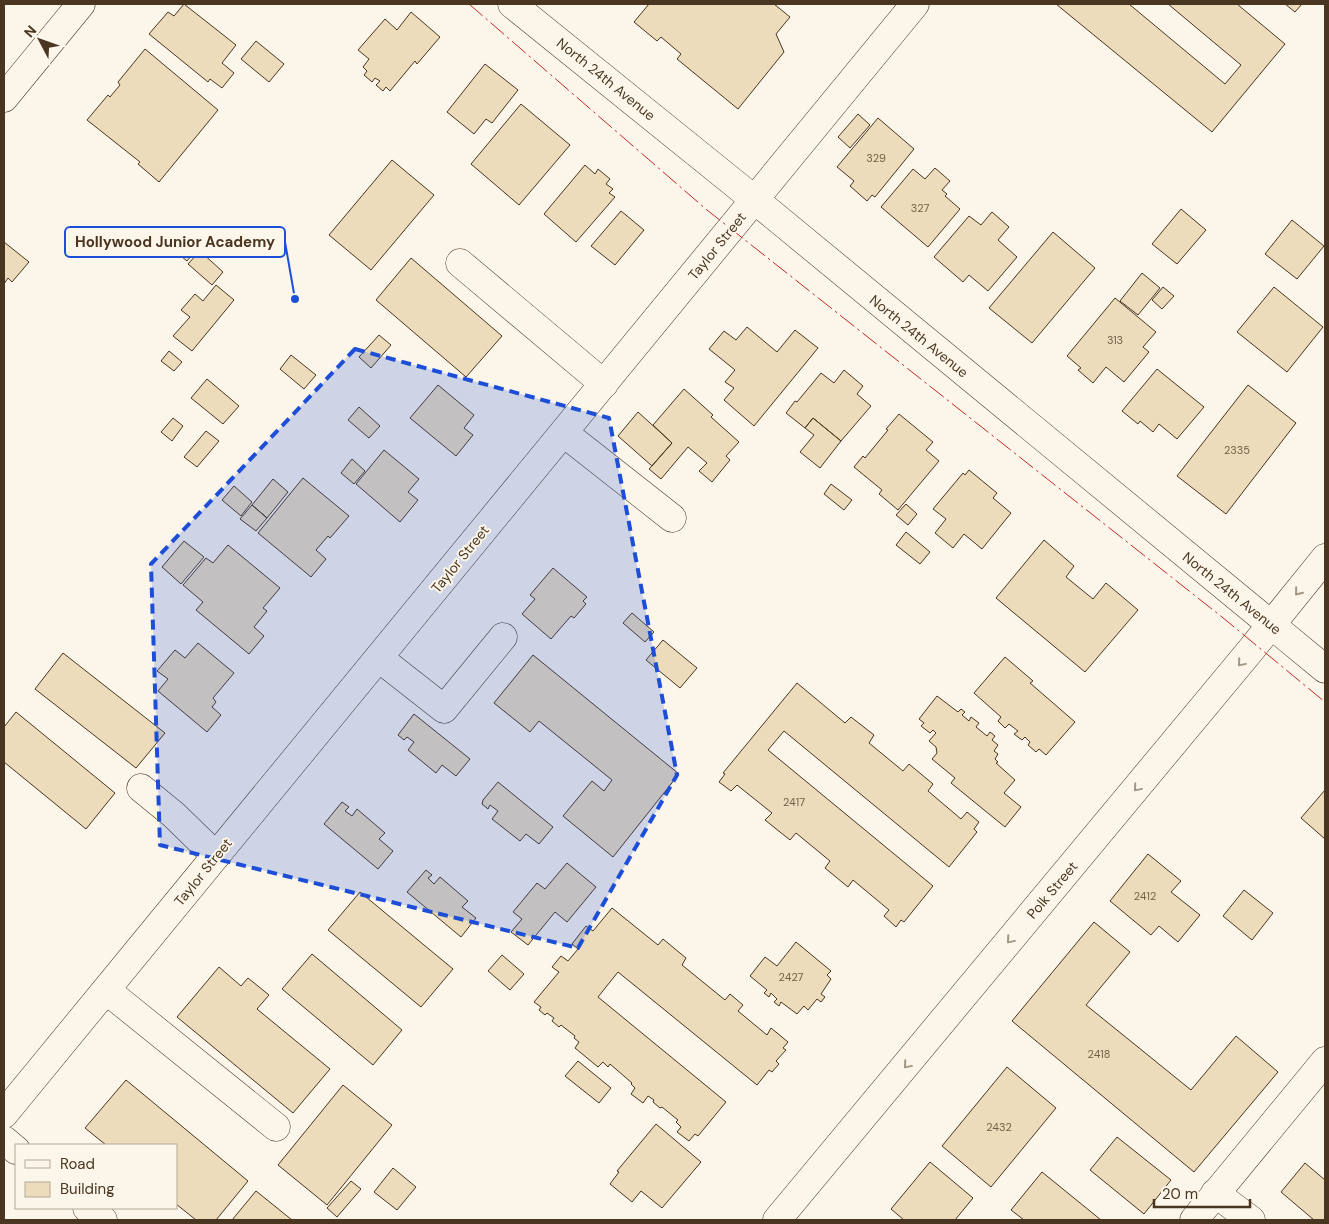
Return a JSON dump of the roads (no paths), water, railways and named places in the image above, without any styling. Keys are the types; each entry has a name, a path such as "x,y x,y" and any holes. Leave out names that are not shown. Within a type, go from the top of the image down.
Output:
{"street":[{"path":"4,98 81,4"},
{"name":"North 24th Avenue","path":"512,4 755,200 1325,669"},
{"name":"Taylor Street","path":"4,1114 755,200 912,5"},
{"path":"460,263 604,384"},
{"path":"564,433 672,518"},
{"name":"Polk Street","path":"777,1220 1272,625 1325,558"},
{"path":"379,658 444,709 503,637"},
{"path":"141,788 174,815 216,856"},
{"path":"106,990 276,1126"},
{"path":"1194,1220 1325,1061"},
{"path":"4,1140 15,1149"},
{"path":"1215,1193 1251,1220"},
{"path":"88,1209 102,1220"}],"place":[{"name":"Hollywood Junior Academy","path":"295,299"}]}
